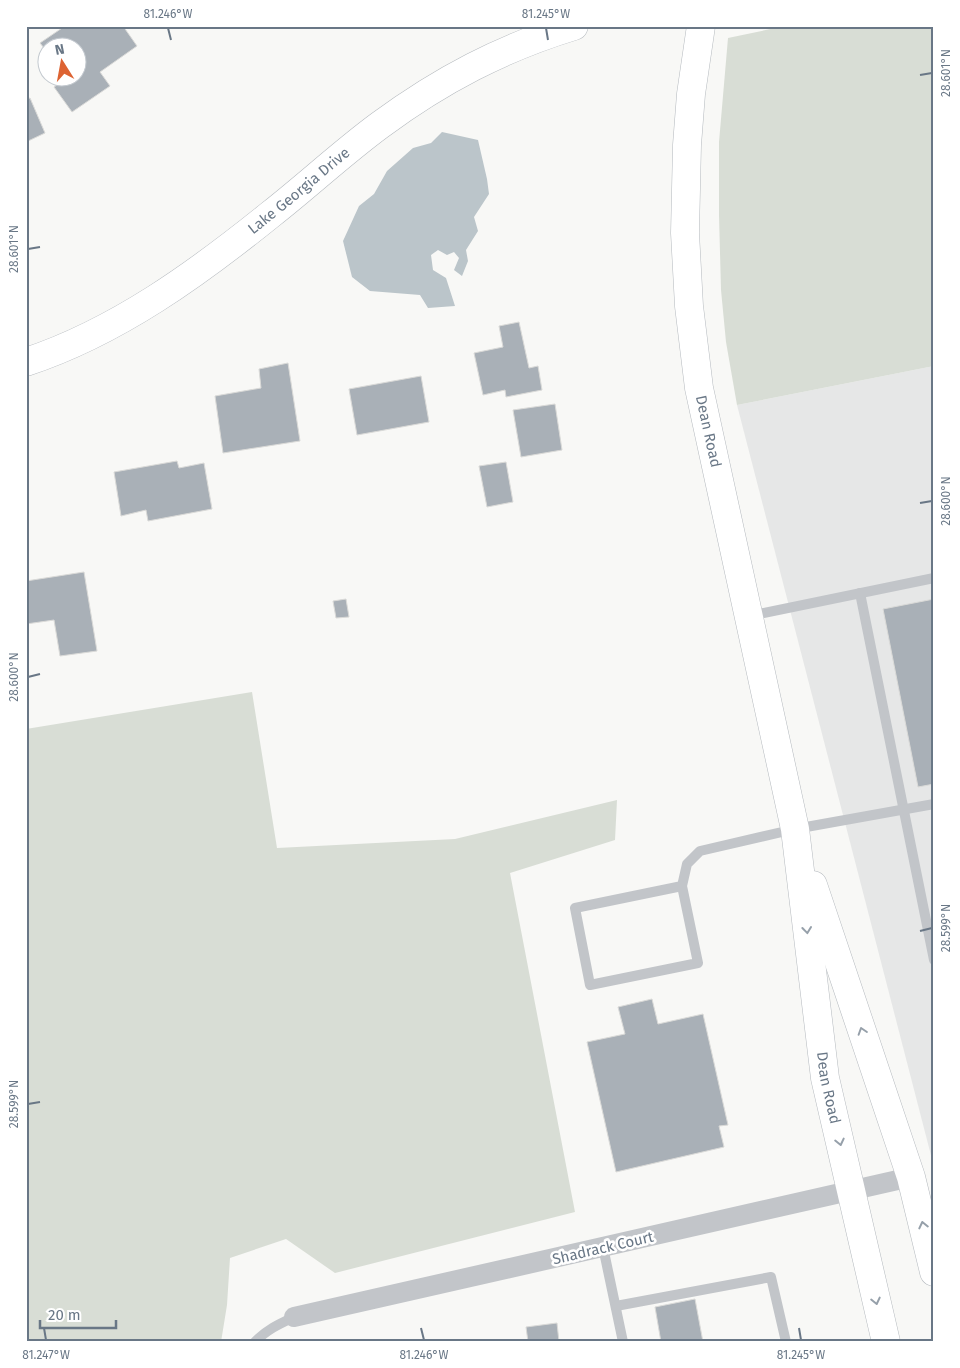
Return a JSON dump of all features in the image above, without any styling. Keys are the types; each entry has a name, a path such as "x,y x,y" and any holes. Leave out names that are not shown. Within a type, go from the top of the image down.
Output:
{"main road":[{"name":"Lake Georgia Drive","path":"26,362 88,336 174,286 236,243 380,125 455,76 501,52 574,26"},
{"name":"Dean Road","path":"701,26 690,94 686,145 685,233 689,306 698,388 795,830 825,1078 886,1342"},
{"name":"Dean Road","path":"795,830 911,1177 934,1272"}],"street":[{"name":"Shadrack Court","path":"294,1317 911,1177"}],"lane":[{"path":"748,616 934,578"},
{"path":"860,593 934,960"},
{"path":"682,886 575,908 590,985 698,963 682,886 687,864 700,851 795,830 934,804"},
{"path":"603,1247 623,1342"},
{"path":"616,1306 771,1277 786,1342"},
{"path":"255,1342 277,1324 294,1317"}],"shaded area":[{"path":"785,26 934,26 934,366 737,405 726,342 721,290 719,215 719,142 728,38"},
{"path":"442,132 478,140 489,194 474,217 478,231 466,250 468,261 462,276 454,270 459,258 454,252 447,255 438,250 431,255 433,270 446,278 455,306 428,308 420,295 370,291 352,277 343,241 359,206 374,194 387,171 413,148 431,143"},
{"path":"934,366 934,1167 737,405"},
{"path":"252,692 277,848 455,839 617,800 615,840 510,873 575,1212 335,1273 286,1239 230,1258 227,1305 221,1342 26,1342 26,729"}],"building":[{"path":"65,26 123,26 137,46 100,72 110,86 72,112 55,88 88,88 88,38 47,38"},
{"path":"30,98 45,133 26,142 26,99"},
{"path":"519,322 529,368 538,366 542,390 506,397 505,390 483,395 474,353 503,347 499,326"},
{"path":"288,363 300,441 223,453 215,396 261,388 259,369"},
{"path":"421,376 429,422 357,435 349,389"},
{"path":"555,404 562,450 521,457 513,410"},
{"path":"177,461 179,468 204,463 212,509 148,521 146,510 121,516 114,472"},
{"path":"506,462 513,502 487,507 479,466"},
{"path":"84,572 97,651 60,656 54,620 26,624 26,581"},
{"path":"346,599 349,617 336,618 333,601"},
{"path":"934,599 934,784 918,787 883,609"},
{"path":"652,999 658,1024 703,1014 728,1125 719,1126 724,1147 616,1172 587,1042 625,1034 618,1007"},
{"path":"695,1299 703,1342 661,1342 655,1307"},
{"path":"557,1323 559,1342 528,1342 526,1327"}]}
